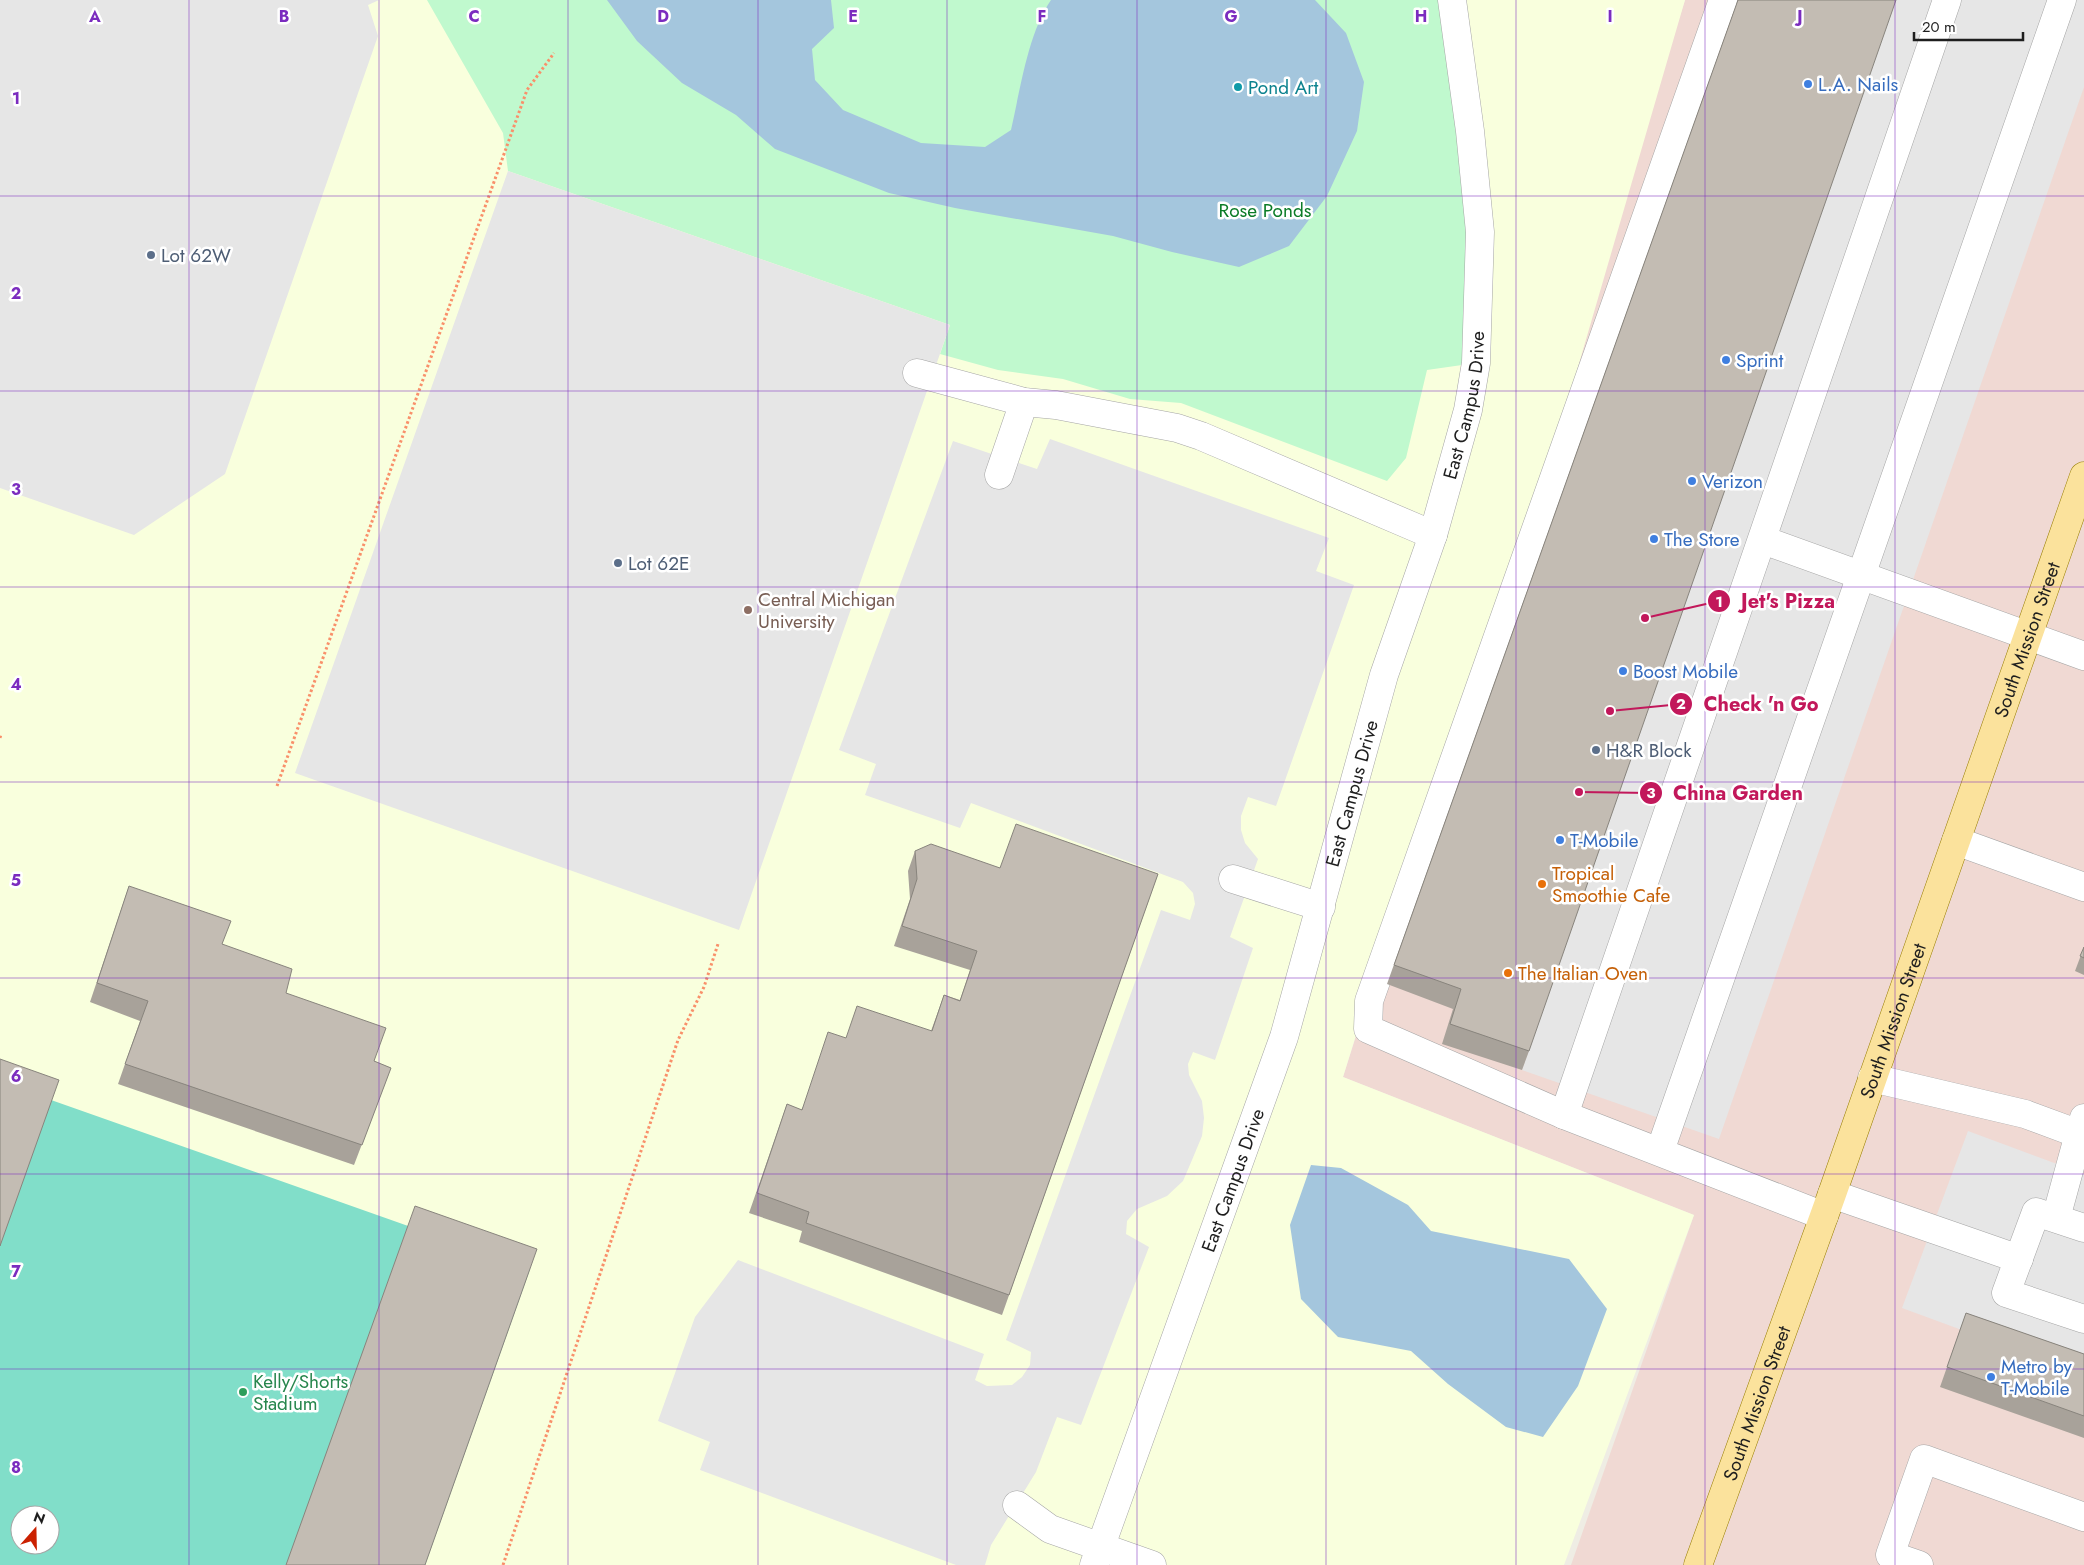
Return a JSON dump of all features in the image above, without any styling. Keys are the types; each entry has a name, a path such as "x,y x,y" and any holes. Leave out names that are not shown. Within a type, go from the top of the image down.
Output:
{"main road":[{"name":"South Mission Street","path":"1698,1565 1828,1205 2084,476"}],"street":[{"name":"East Campus Drive","path":"1098,1556 1268,1086 1321,907 1384,675 1433,535 1465,420 1476,363 1480,232 1470,131 1452,0"},
{"path":"1723,0 1369,1001 1368,1029 1564,1115 1660,1151 1828,1205 2019,1259"},
{"path":"1564,1115 1947,0"},
{"path":"1660,1151 1859,574 2062,0"},
{"path":"917,373 1024,402 1177,428 1201,436 1433,535"},
{"path":"999,475 1024,402"},
{"path":"1762,540 2084,656"},
{"path":"1956,841 2084,887"},
{"path":"1233,879 1321,907"},
{"path":"1872,1078 2025,1114 2082,1131 2056,1218"},
{"path":"2084,1228 2036,1212 2006,1294 2084,1319"},
{"path":"1919,1565 1890,1554 1924,1459 2084,1517"},
{"path":"1017,1505 1050,1529 1098,1556 1152,1565"}],"path":[{"path":"277,786 527,90 554,53"},
{"path":"503,1565 678,1040 704,987 718,944"}],"shaded area":[{"name":"Central Michigan University","path":"0,0 1685,0 1564,415 1427,806 1343,1077 1694,1215 1564,1565 0,1565"},
{"name":"Lot 62W","path":"0,0 379,0 368,5 378,36 225,474 134,535 0,488"},
{"path":"607,0 831,0 834,28 812,49 815,80 843,110 921,143 985,147 1011,130 1031,45 1043,13 1051,0 1315,0 1346,33 1364,82 1357,131 1327,196 1289,246 1239,267 1113,236 955,208 889,193 775,149 736,115 682,83 637,41"},
{"path":"1685,0 2084,0 2084,1565 1571,1565 1694,1215 1343,1077"},
{"path":"1894,0 2084,0 2084,87 1719,1139 1522,1070"},
{"name":"Lot 62E","path":"508,171 950,325 739,930 295,773"},
{"path":"1050,439 1329,538 1316,571 1354,585 1276,806 1248,797 1241,816 1241,830 1245,843 1258,859 1230,937 1253,948 1215,1060 1193,1052 1188,1064 1189,1075 1202,1101 1204,1118 1202,1136 1183,1181 1167,1196 1137,1209 1127,1221 1126,1234 1149,1247 1081,1425 1057,1417 1036,1472 991,1545 985,1565 956,1565 700,1470 710,1442 658,1421 695,1317 738,1260 984,1354 975,1380 987,1386 1012,1385 1022,1377 1030,1365 1031,1352 1006,1340 1161,910 1190,920 1195,904 1193,893 1183,882 971,803 960,828 865,795 876,764 839,750 953,441 1037,469"},
{"name":"Kelly/Shorts Stadium","path":"0,1082 530,1269 425,1565 0,1565"},
{"path":"1968,1131 2084,1174 2084,1375 1902,1308"},
{"path":"1311,1165 1341,1168 1408,1205 1431,1231 1569,1259 1607,1309 1578,1386 1543,1437 1506,1427 1448,1384 1411,1351 1338,1337 1301,1299 1290,1225"}],"green space":[{"name":"Rose Ponds","path":"427,0 1452,0 1476,363 1427,370 1406,458 1387,481 1181,403 1130,399 1063,379 998,370 940,354 950,325 508,171 503,133"}],"building":[{"path":"1738,0 1896,0 1529,1051 1450,1024 1461,989 1394,965"},
{"path":"1016,824 1158,874 1009,1295 806,1223 809,1212 757,1193 787,1104 802,1110 828,1032 846,1038 857,1006 932,1031 944,995 960,1001 977,951 902,926 917,879 915,851 931,844 1000,868"},
{"path":"129,886 231,921 222,944 292,969 286,993 386,1028 374,1061 391,1068 362,1145 125,1064 148,1001 97,983"},
{"path":"2084,947 2084,958 2080,956"},
{"path":"0,1059 59,1080 0,1246"},
{"path":"415,1206 537,1249 425,1565 286,1565"},
{"path":"1966,1313 2084,1354 2084,1416 1947,1367"}],"place":[{"name":"L.A. Nails","path":"1808,84"},
{"name":"Pond Art","path":"1238,87"},
{"name":"Lot 62W","path":"151,255"},
{"name":"Sprint","path":"1726,360"},
{"name":"Verizon","path":"1692,481"},
{"name":"The Store","path":"1654,539"},
{"name":"Lot 62E","path":"618,563"},
{"name":"Central Michigan University","path":"748,610"},
{"name":"Jet's Pizza","path":"1645,618"},
{"name":"Boost Mobile","path":"1623,671"},
{"name":"Check 'n Go","path":"1610,711"},
{"name":"H&R Block","path":"1596,750"},
{"name":"China Garden","path":"1579,792"},
{"name":"T-Mobile","path":"1560,840"},
{"name":"Tropical Smoothie Cafe","path":"1542,884"},
{"name":"The Italian Oven","path":"1508,973"},
{"name":"Metro by T-Mobile","path":"1991,1377"},
{"name":"Kelly/Shorts Stadium","path":"243,1392"}]}
